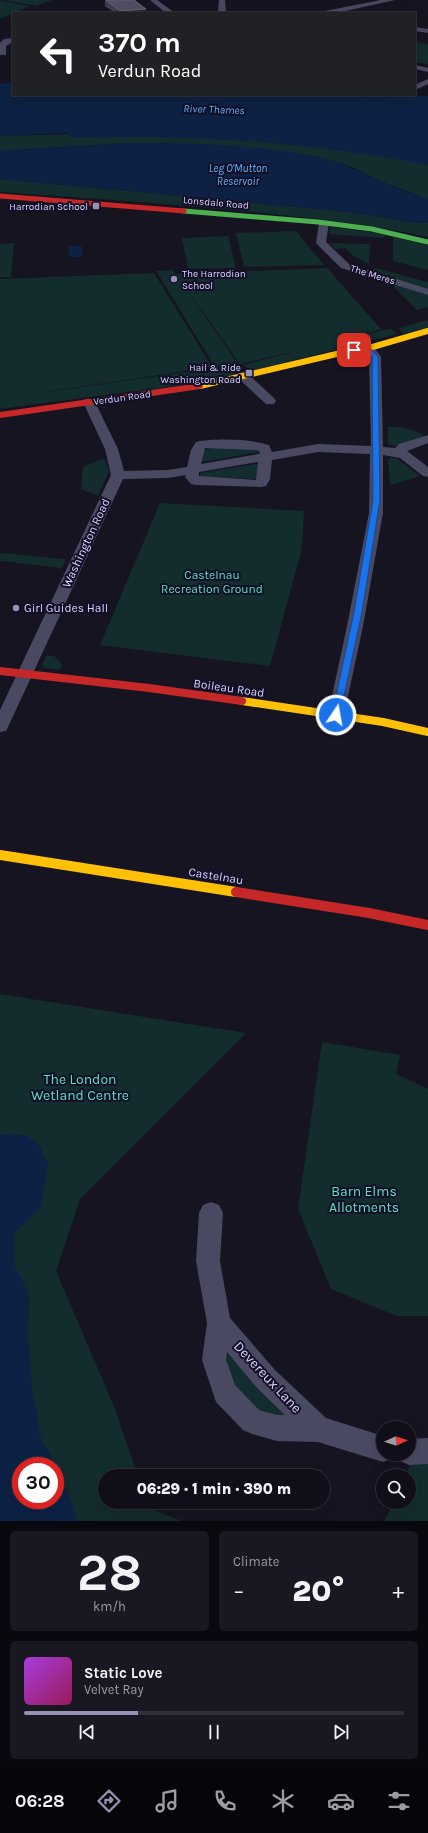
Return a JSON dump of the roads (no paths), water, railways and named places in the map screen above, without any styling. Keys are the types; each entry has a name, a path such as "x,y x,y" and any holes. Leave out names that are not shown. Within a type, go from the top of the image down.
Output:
{"main road":[{"name":"Lonsdale Road","path":"0,196 324,223 372,230 428,242"},
{"name":"Verdun Road","path":"0,414 198,387 346,352 369,348 389,341 428,332"},
{"name":"Boileau Road","path":"0,671 149,688 397,724 428,732"},
{"name":"Castelnau","path":"0,855 369,913 428,925"}],"street":[{"path":"153,0 170,12"},
{"path":"222,0 222,12"},
{"path":"329,12 392,0"},
{"path":"351,8 361,12"},
{"path":"416,28 428,31"},
{"path":"0,53 3,52 2,45 7,41 12,40"},
{"path":"416,67 428,70"},
{"path":"416,77 428,81"},
{"path":"416,87 428,81"},
{"name":"The Meres","path":"324,223 321,243 345,266 428,292"},
{"path":"336,715 355,626 376,513 377,450 375,357 369,348"},
{"path":"243,376 270,401"},
{"path":"89,402 115,461 118,475 168,474 266,456 327,448 398,452 405,455 428,473"},
{"path":"398,452 404,446 428,439"},
{"path":"201,445 258,446 264,448 266,456 264,479 261,483 252,484 196,481 192,477 197,450 201,445"},
{"name":"Washington Road","path":"0,727 118,475"},
{"name":"Devereux Lane","path":"211,1213 208,1261 219,1323 214,1360 225,1393 252,1421 277,1428 318,1429 376,1447"},
{"name":"Devereux Lane","path":"219,1323 266,1379 318,1429"},
{"path":"416,1452 428,1451"}],"water":[{"name":"River Thames","path":"12,83 12,96 378,96 428,100 428,161 322,143 268,137 161,132 107,132 0,136 0,84"},
{"name":"Leg O'Mutton Reservoir","path":"129,143 180,143 260,148 286,151 335,162 389,185 428,199 428,223 409,222 351,212 0,179 0,151"},
{"path":"69,246 82,246 83,257 69,257"},
{"path":"10,1134 27,1136 38,1143 48,1164 40,1209 14,1234 15,1268 22,1278 29,1297 28,1336 32,1390 39,1434 51,1457 12,1457 12,1509 64,1509 64,1482 78,1521 0,1521 0,1135"}],"waterway":[{"path":"378,96 428,100"},
{"path":"94,125 68,126 75,133 164,132 253,136 297,140 341,145 428,161"}],"place":[{"name":"Harrodian School","path":"96,206"},
{"name":"The Harrodian School","path":"174,279"},
{"name":"Hail & Ride Washington Road","path":"249,373"},
{"name":"Girl Guides Hall","path":"16,608"}],"park label":[{"name":"Castelnau Recreation Ground","path":"212,582"},
{"name":"The London Wetland Centre","path":"80,1088"},
{"name":"Barn Elms Allotments","path":"364,1200"}]}
